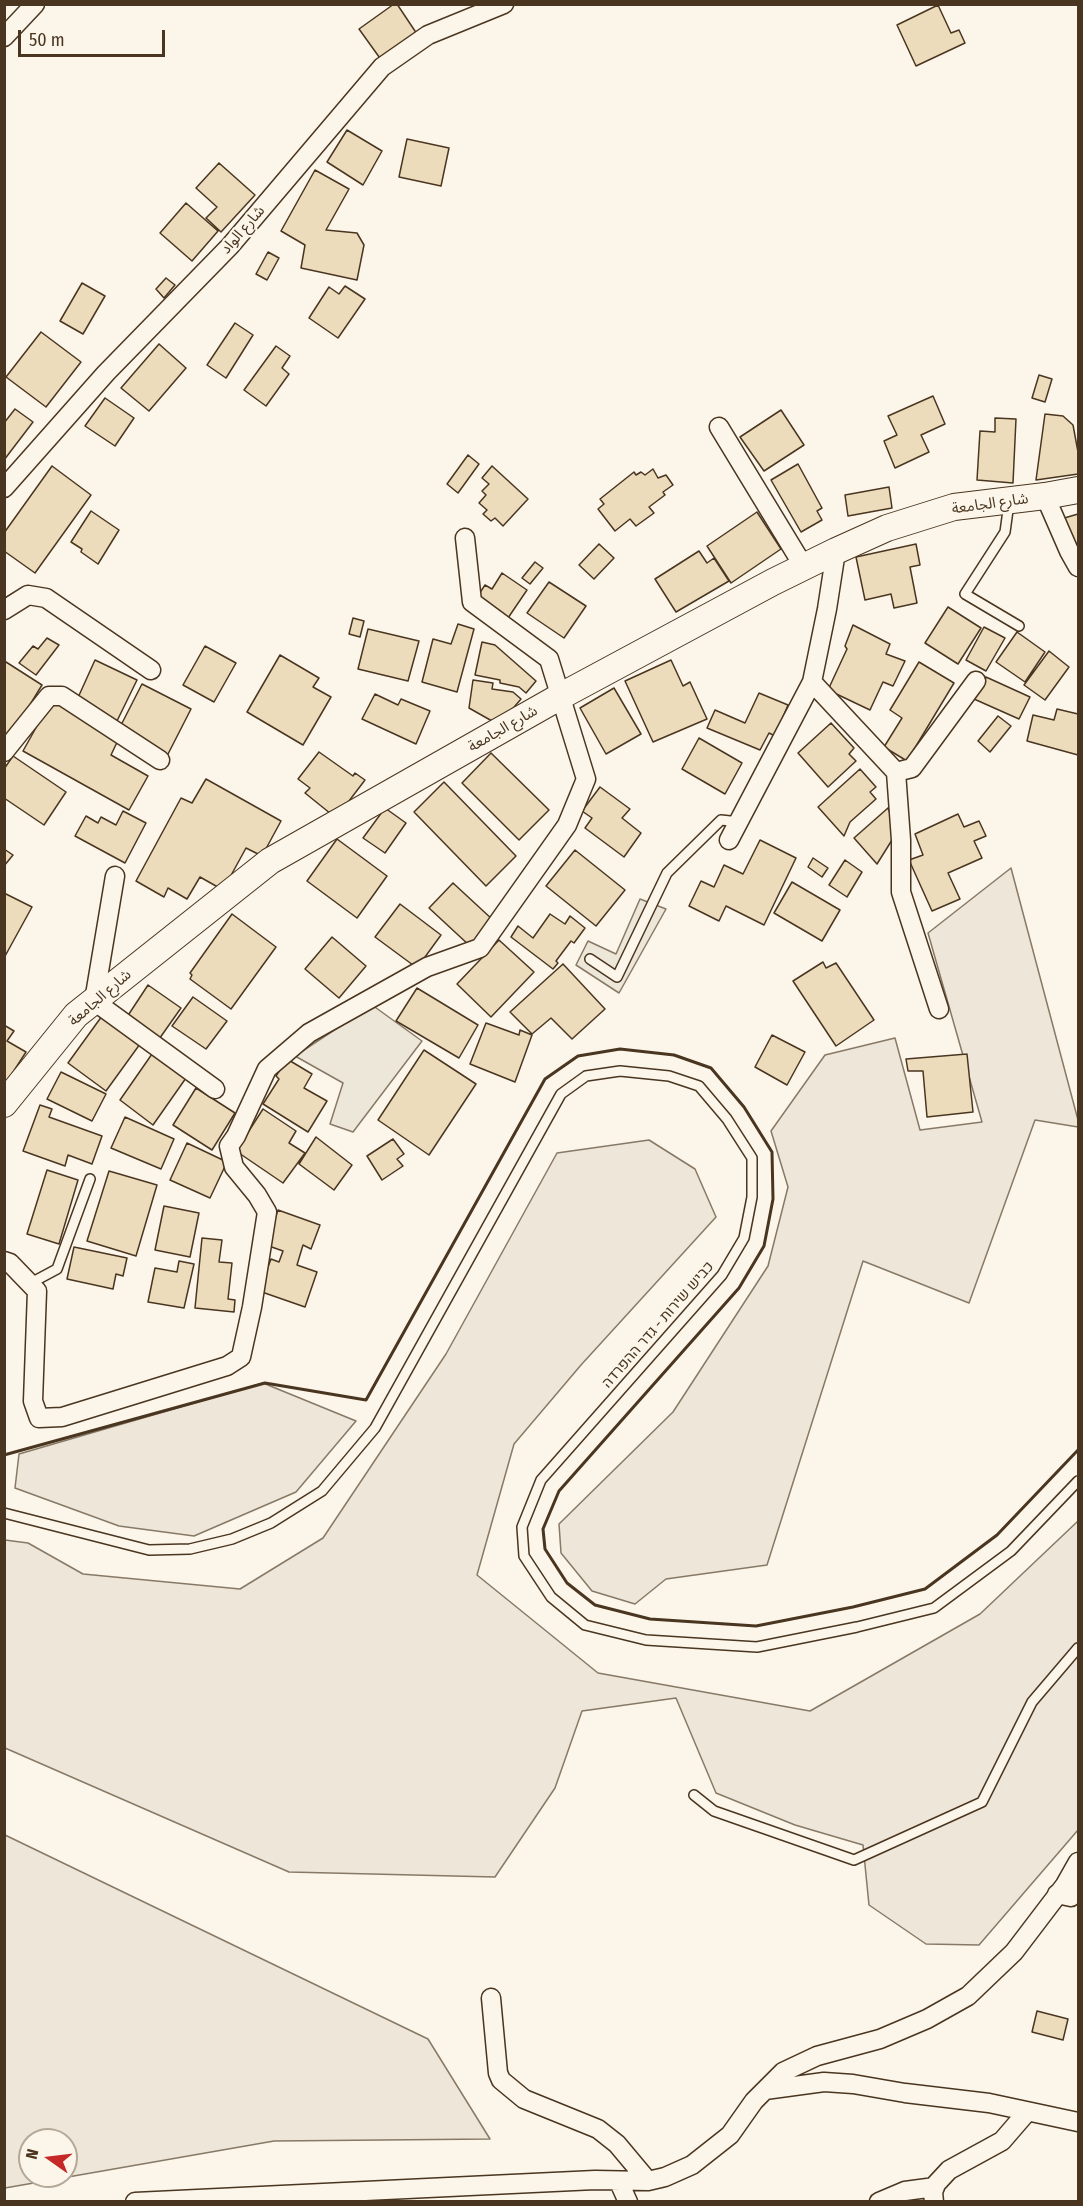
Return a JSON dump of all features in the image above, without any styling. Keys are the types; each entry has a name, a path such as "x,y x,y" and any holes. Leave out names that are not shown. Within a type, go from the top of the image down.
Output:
{"main road":[{"name":"شارع الجامعة","path":"4,1104 76,1014 270,861 561,696 836,551 887,528 954,507 1078,490"}],"street":[{"path":"4,37 35,4"},
{"name":"شارع الواد","path":"4,488 106,373 230,246 382,67 428,36 504,4"},
{"path":"719,427 804,567"},
{"path":"1045,496 1078,567"},
{"path":"4,1261 10,1263 37,1291 33,1401 39,1418 62,1417 226,1366 241,1357 252,1307 267,1212 257,1195 234,1167 229,1146 236,1136 267,1069 309,1033 427,967 480,948 567,825 586,779 549,658 472,602 465,538"},
{"path":"729,840 812,682 836,551"},
{"path":"4,610 28,595 46,598 151,670"},
{"path":"896,772 912,768 976,681"},
{"path":"812,682 896,772 901,840 901,892 939,1009"},
{"path":"4,752 49,696 62,696 160,760"},
{"path":"115,876 93,1001 215,1089"},
{"path":"135,2202 172,2198 571,2181 648,2181 665,2177 692,2165 730,2135 754,2100 783,2072 808,2060 880,2039 927,2019 968,1996 1014,1952 1078,1862"},
{"path":"1057,1894 1071,1897 1078,1890"},
{"path":"490,1998 498,2073 501,2080 524,2099 598,2129 617,2144 648,2181"},
{"path":"765,2090 824,2082 853,2084 988,2103 1078,2122"},
{"path":"879,2202 905,2191 934,2194 949,2170 1002,2141 1026,2112"},
{"path":"619,2182 628,2202"}],"lane":[{"path":"1010,501 1005,532 965,594 1019,626"},
{"path":"590,959 617,977 667,873 721,820 739,822"},
{"name":"כביש שירות - גדר ההפרדה","path":"4,1513 149,1550 190,1549 232,1539 271,1523 322,1491 375,1428 561,1094 586,1076 620,1071 669,1076 699,1086 727,1119 752,1158 752,1197 744,1238 722,1275 541,1480 522,1527 524,1556 551,1597 585,1625 646,1640 758,1647 857,1627 934,1608 1011,1551 1078,1481"},
{"path":"29,1284 57,1269 90,1179"},
{"path":"694,1795 714,1811 854,1860 982,1802 1032,1702 1078,1648"}],"shaded area":[{"path":"1011,868 1078,1127 1035,1120 969,1303 863,1261 767,1565 666,1579 635,1604 592,1591 561,1553 559,1524 673,1412 768,1266 788,1187 771,1131 825,1055 895,1038 920,1130 982,1122 928,933"},
{"path":"640,899 666,909 619,993 576,965 588,941 616,954"},
{"path":"372,1005 422,1041 353,1132 330,1124 343,1083 295,1056"},
{"path":"649,1140 695,1169 716,1217 581,1365 514,1444 477,1575 598,1673 810,1711 980,1614 1078,1521 1078,1830 979,1945 926,1944 869,1905 863,1845 795,1825 716,1793 676,1698 582,1711 555,1788 495,1877 289,1872 5,1748 5,1540 28,1543 83,1574 240,1589 323,1538 446,1354 557,1153"},
{"path":"263,1383 356,1421 296,1492 194,1536 119,1526 15,1488 19,1454"},
{"path":"5,1835 428,2039 490,2139 274,2141 78,2175 78,2128 18,2128 18,2186 5,2188"}],"building":[{"path":"397,4 419,37 382,61 359,29"},
{"path":"938,5 951,33 959,30 965,43 916,66 897,25"},
{"path":"347,130 382,151 363,185 327,162"},
{"path":"407,139 449,148 441,186 399,177"},
{"path":"219,163 255,195 221,232 206,218 217,207 196,188"},
{"path":"315,170 349,189 326,230 357,233 364,245 357,280 301,268 305,245 281,231"},
{"path":"186,203 218,231 192,261 160,233"},
{"path":"268,252 279,258 267,280 256,274"},
{"path":"166,278 175,285 164,298 156,289"},
{"path":"82,283 105,296 83,334 60,321"},
{"path":"345,286 365,299 338,338 309,318 329,287 339,294"},
{"path":"235,323 253,335 226,378 207,365"},
{"path":"41,332 81,362 46,407 6,377"},
{"path":"159,344 186,368 149,411 121,388"},
{"path":"276,346 290,356 282,368 289,374 266,406 244,390"},
{"path":"1039,375 1052,379 1045,402 1032,398"},
{"path":"933,396 945,424 921,435 929,452 895,468 884,441 897,435 888,416"},
{"path":"105,398 134,418 115,446 85,426"},
{"path":"15,409 33,422 4,460 4,423"},
{"path":"781,410 804,445 764,471 740,437"},
{"path":"1045,414 1063,416 1073,425 1078,452 1078,474 1036,480"},
{"path":"995,418 1016,419 1013,483 977,480 980,431 995,432"},
{"path":"468,455 479,464 458,493 447,484"},
{"path":"798,464 822,508 817,511 822,520 801,532 771,480"},
{"path":"52,466 91,495 35,573 4,551 4,533"},
{"path":"492,466 528,499 503,526 495,518 491,521 483,514 487,510 479,503 486,495 482,491 489,484 482,478"},
{"path":"653,469 658,478 666,475 673,485 663,492 665,495 649,507 654,513 636,526 630,519 615,531 598,509 604,504 600,499 634,472 636,475 641,472 645,475"},
{"path":"889,487 892,508 848,516 845,495"},
{"path":"91,511 119,530 98,564 71,542"},
{"path":"757,512 781,549 731,583 707,546"},
{"path":"1078,514 1078,563 1061,519"},
{"path":"599,544 614,558 594,579 579,565"},
{"path":"916,544 920,565 910,567 917,603 894,608 891,594 865,600 856,557"},
{"path":"699,551 707,563 714,558 729,581 676,612 655,579"},
{"path":"535,562 543,568 530,584 522,578"},
{"path":"502,573 527,590 508,618 477,597 485,585 492,589"},
{"path":"549,582 586,606 564,638 527,613"},
{"path":"948,607 981,628 958,664 925,643"},
{"path":"353,618 364,621 360,637 349,634"},
{"path":"458,624 474,629 457,692 422,682 433,639 451,644"},
{"path":"853,625 890,644 886,654 905,661 893,686 883,682 870,710 828,690 847,649 845,646"},
{"path":"984,627 1005,638 986,671 966,660"},
{"path":"368,629 419,641 408,681 358,669"},
{"path":"1017,632 1045,652 1025,682 996,662"},
{"path":"47,638 59,645 36,675 19,663 33,646 38,649"},
{"path":"482,642 495,645 536,681 526,693 519,687 500,683 500,680 475,675"},
{"path":"205,646 236,663 214,702 183,685"},
{"path":"1049,651 1069,667 1045,700 1024,685"},
{"path":"280,655 319,678 313,687 331,697 303,745 247,712"},
{"path":"95,660 137,680 117,721 76,702"},
{"path":"671,660 683,686 690,682 707,719 653,742 625,681"},
{"path":"6,662 42,685 9,739 4,737 4,665"},
{"path":"919,662 954,683 907,761 884,747 902,718 890,710"},
{"path":"986,677 1030,697 1019,719 974,699"},
{"path":"473,680 493,683 492,689 513,692 521,699 503,720 492,721 469,708"},
{"path":"142,684 191,709 167,756 118,731"},
{"path":"614,688 641,734 606,754 580,708"},
{"path":"759,693 788,705 775,736 769,733 760,750 707,728 715,710 745,723"},
{"path":"375,694 398,705 401,699 430,711 416,744 362,719"},
{"path":"52,699 120,736 111,755 148,776 129,810 23,751"},
{"path":"1057,709 1078,714 1078,755 1027,741 1033,715 1054,720"},
{"path":"998,716 1011,726 990,752 978,741"},
{"path":"831,723 854,748 849,754 856,761 828,787 798,753"},
{"path":"699,738 742,763 725,794 682,769"},
{"path":"319,752 353,776 355,773 365,780 336,818 305,793 310,788 298,779"},
{"path":"491,753 549,810 519,840 462,783"},
{"path":"13,756 66,792 44,825 4,798 4,769"},
{"path":"860,769 876,787 870,792 876,799 850,822 844,836 818,807"},
{"path":"206,779 281,821 262,856 246,848 223,890 200,877 187,899 168,888 164,897 136,881 181,798 192,803"},
{"path":"444,782 516,856 486,886 414,812"},
{"path":"600,787 630,809 622,818 641,833 624,857 585,828 592,818 582,811"},
{"path":"385,808 406,823 385,853 363,838"},
{"path":"888,808 897,832 877,864 854,838"},
{"path":"123,811 146,823 125,863 75,836 86,816 98,823 101,817 116,825"},
{"path":"958,814 964,827 979,821 986,836 974,841 982,858 948,873 960,899 932,911 909,860 923,855 915,834"},
{"path":"337,839 387,876 357,918 307,881"},
{"path":"760,840 796,858 764,925 726,906 719,921 689,906 701,881 714,887 724,865 743,874"},
{"path":"4,849 13,855 4,866"},
{"path":"575,850 625,890 596,926 546,886"},
{"path":"813,858 828,868 822,877 808,867"},
{"path":"845,860 862,872 847,897 829,885"},
{"path":"792,882 840,910 822,941 774,913"},
{"path":"453,883 493,920 470,946 429,908"},
{"path":"4,893 32,907 4,958"},
{"path":"400,904 441,935 417,968 375,937"},
{"path":"232,914 276,947 231,1009 190,979 192,975 190,973"},
{"path":"550,914 565,924 570,916 585,928 574,943 571,941 556,961 558,963 553,969 511,937 518,926 533,938"},
{"path":"332,937 366,966 339,998 305,969"},
{"path":"499,940 534,972 491,1017 457,984"},
{"path":"823,962 826,968 836,963 874,1020 836,1046 793,981"},
{"path":"563,964 605,1009 572,1039 551,1018 532,1034 510,1012"},
{"path":"148,985 181,1008 157,1042 125,1020"},
{"path":"417,988 478,1025 459,1058 396,1021"},
{"path":"193,997 227,1021 206,1049 172,1026"},
{"path":"102,1016 140,1044 106,1091 68,1063"},
{"path":"486,1023 519,1035 520,1030 532,1035 515,1082 470,1064"},
{"path":"4,1025 14,1031 7,1041 26,1052 6,1083 4,1082"},
{"path":"772,1035 805,1052 787,1085 755,1067"},
{"path":"424,1050 476,1084 429,1155 378,1120"},
{"path":"152,1054 186,1078 153,1125 120,1100"},
{"path":"967,1054 973,1112 927,1117 923,1071 908,1071 906,1059"},
{"path":"287,1059 312,1074 304,1088 327,1101 308,1132 263,1104 279,1079 276,1076"},
{"path":"61,1072 106,1094 92,1121 47,1099"},
{"path":"196,1088 235,1113 212,1150 173,1125"},
{"path":"40,1105 52,1109 49,1117 102,1136 92,1164 68,1155 65,1166 23,1151"},
{"path":"263,1109 296,1131 289,1143 305,1153 283,1183 236,1151"},
{"path":"125,1117 174,1139 161,1169 111,1148"},
{"path":"316,1137 352,1165 334,1190 299,1164"},
{"path":"393,1139 404,1154 397,1159 403,1166 382,1180 367,1156"},
{"path":"187,1143 227,1162 210,1198 170,1180"},
{"path":"47,1170 78,1180 59,1244 27,1234"},
{"path":"109,1171 157,1185 136,1256 87,1241"},
{"path":"164,1206 199,1213 190,1257 155,1250"},
{"path":"278,1210 320,1225 311,1249 303,1245 297,1265 317,1272 305,1307 259,1291 271,1259 279,1262 283,1251 266,1245"},
{"path":"202,1238 222,1240 219,1262 232,1263 228,1299 235,1300 234,1312 195,1308"},
{"path":"74,1247 127,1258 123,1276 116,1274 113,1289 67,1279"},
{"path":"179,1261 194,1264 184,1308 148,1302 155,1268 177,1272"},
{"path":"1037,2011 1068,2019 1063,2040 1032,2032"}],"wall":[{"path":"4,1455 265,1383 366,1400 545,1079 578,1056 620,1049 674,1055 711,1068 744,1107 772,1152 773,1199 764,1246 739,1288 559,1491 543,1529 545,1549 567,1583 595,1605 650,1619 756,1626 853,1607 925,1589 997,1535 1078,1450"}]}
